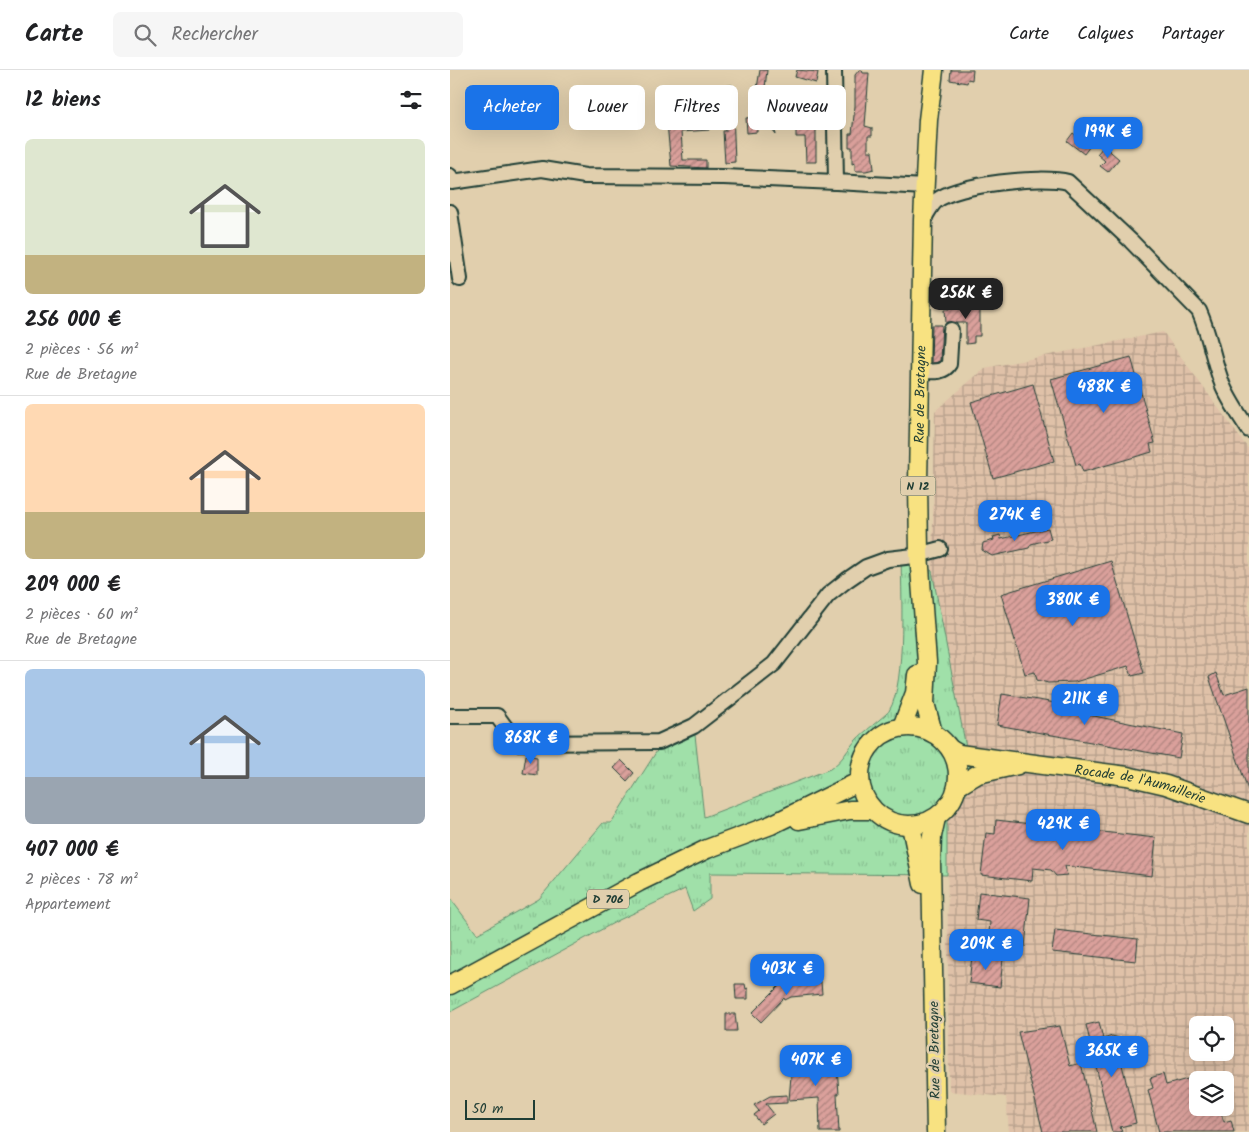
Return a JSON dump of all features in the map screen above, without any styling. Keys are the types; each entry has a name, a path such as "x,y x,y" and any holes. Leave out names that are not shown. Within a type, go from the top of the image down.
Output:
{"main road":[{"name":"Rue de Bretagne","path":"933,733 926,703 926,662 919,554 924,187 934,70"},
{"name":"Rue de Bretagne","path":"902,727 915,693 921,645 922,600"},
{"path":"902,727 919,728 933,733 952,750 957,762 958,786 950,804 936,818 924,824 911,826 897,824 884,819 873,810 866,800 860,781 861,764 867,751 882,735 902,727"},
{"name":"Rocade de l'Aumaillerie","path":"952,750 959,754 1076,768 1142,780 1193,794 1249,814"},
{"name":"Rocade de l'Aumaillerie","path":"958,786 978,774 1029,763"},
{"name":"D 706","path":"450,985 639,882 707,849 771,825 860,781"},
{"name":"D 706","path":"771,825 850,810 873,810"},
{"name":"Rue de Bretagne","path":"936,818 932,836 931,862 936,1132"},
{"name":"Rue de Bretagne","path":"911,826 923,886 928,1132"}],"street":[{"path":"834,70 836,182"},
{"path":"451,182 542,168 585,176 724,177 924,187"},
{"path":"923,220 935,202 957,191 1023,179 1055,178 1068,182 1124,234 1199,311 1205,324 1222,384 1234,410 1249,430"},
{"path":"450,212 460,280"},
{"path":"920,371 940,371 947,368 949,364 951,330"},
{"path":"450,716 497,716 517,743 659,742 694,726 774,664 828,595 847,580 866,567 888,559 940,549"}],"shaded area":[{"path":"1163,332 1249,450 1249,1132 1009,1132 1006,1097 949,1091 947,821 973,784 932,571 935,411 985,368"}],"green space":[{"path":"901,551 932,571 973,784 947,821 947,875 710,873 710,899 693,911 685,889 619,920 450,1012 450,898 477,934 539,899 603,823 611,823 660,746 694,726 704,817 830,769 839,762 858,738 889,711 895,697 901,657"}],"building":[{"path":"760,70 767,70 765,85 758,85"},
{"path":"797,70 818,72 816,83 795,77"},
{"path":"859,70 862,70 863,73 869,73 865,126 872,128 872,136 868,136 868,151 872,151 874,169 866,171 855,171 855,163 852,164 852,147 849,147 849,134 852,134 855,106 855,75"},
{"path":"951,70 973,70 972,80 968,79 967,83 950,80"},
{"path":"746,118 748,118 748,130 757,130 757,132 747,133"},
{"path":"668,130 709,130 681,132 683,160 706,160 706,168 671,166"},
{"path":"734,130 735,162 725,163 723,131"},
{"path":"796,130 816,130 816,162 806,162 805,137 796,137"},
{"path":"1073,133 1090,146 1084,154 1067,141"},
{"path":"1104,146 1119,159 1108,172 1100,166 1105,161 1097,154"},
{"path":"950,307 980,307 980,336 974,336 974,343 966,344 966,323 946,323 945,309 950,309"},
{"path":"932,325 942,325 940,361 935,363 931,363"},
{"path":"1131,357 1155,443 1150,444 1152,452 1083,472 1080,464 1076,465 1051,379"},
{"path":"1033,384 1054,461 993,478 971,402"},
{"path":"1048,528 1051,539 1031,544 1029,548 992,556 982,550 983,543 994,540 993,537 1000,535 1001,539"},
{"path":"1111,561 1144,673 1132,676 1128,666 1075,682 1048,683 1037,680 1035,672 1025,674 1001,594"},
{"path":"1216,673 1224,695 1249,687 1249,793 1209,677"},
{"path":"1002,694 1085,708 1084,714 1183,734 1179,758 997,725"},
{"path":"526,755 537,757 537,775 523,773"},
{"path":"621,760 634,773 627,781 614,768"},
{"path":"996,820 1156,838 1152,876 1065,866 1067,875 1056,876 1051,870 1033,868 1032,881 981,875 986,833 995,834"},
{"path":"979,892 1030,898 1025,947 988,943 990,922 976,920"},
{"path":"1055,930 1138,939 1136,961 1052,952"},
{"path":"972,956 1003,959 1000,987 969,983"},
{"path":"786,982 821,982 822,994 791,997 785,1000 784,998 761,1022 752,1013 781,984 783,986"},
{"path":"735,984 745,984 746,989 748,988 748,999 736,999"},
{"path":"726,1014 735,1014 737,1031 726,1031"},
{"path":"1099,1022 1103,1039 1112,1036 1119,1038 1121,1043 1118,1048 1136,1123 1120,1127 1122,1132 1112,1132 1086,1025"},
{"path":"1060,1026 1070,1066 1081,1063 1097,1132 1043,1132 1018,1032"},
{"path":"793,1051 821,1052 821,1067 837,1067 839,1132 820,1132 819,1098 789,1100"},
{"path":"1163,1074 1166,1085 1189,1079 1189,1116 1222,1116 1224,1122 1231,1120 1234,1132 1159,1132 1148,1090 1153,1088 1150,1078"},
{"path":"787,1095 787,1103 766,1104 774,1114 761,1124 754,1115 759,1111 754,1105 770,1096"}]}
